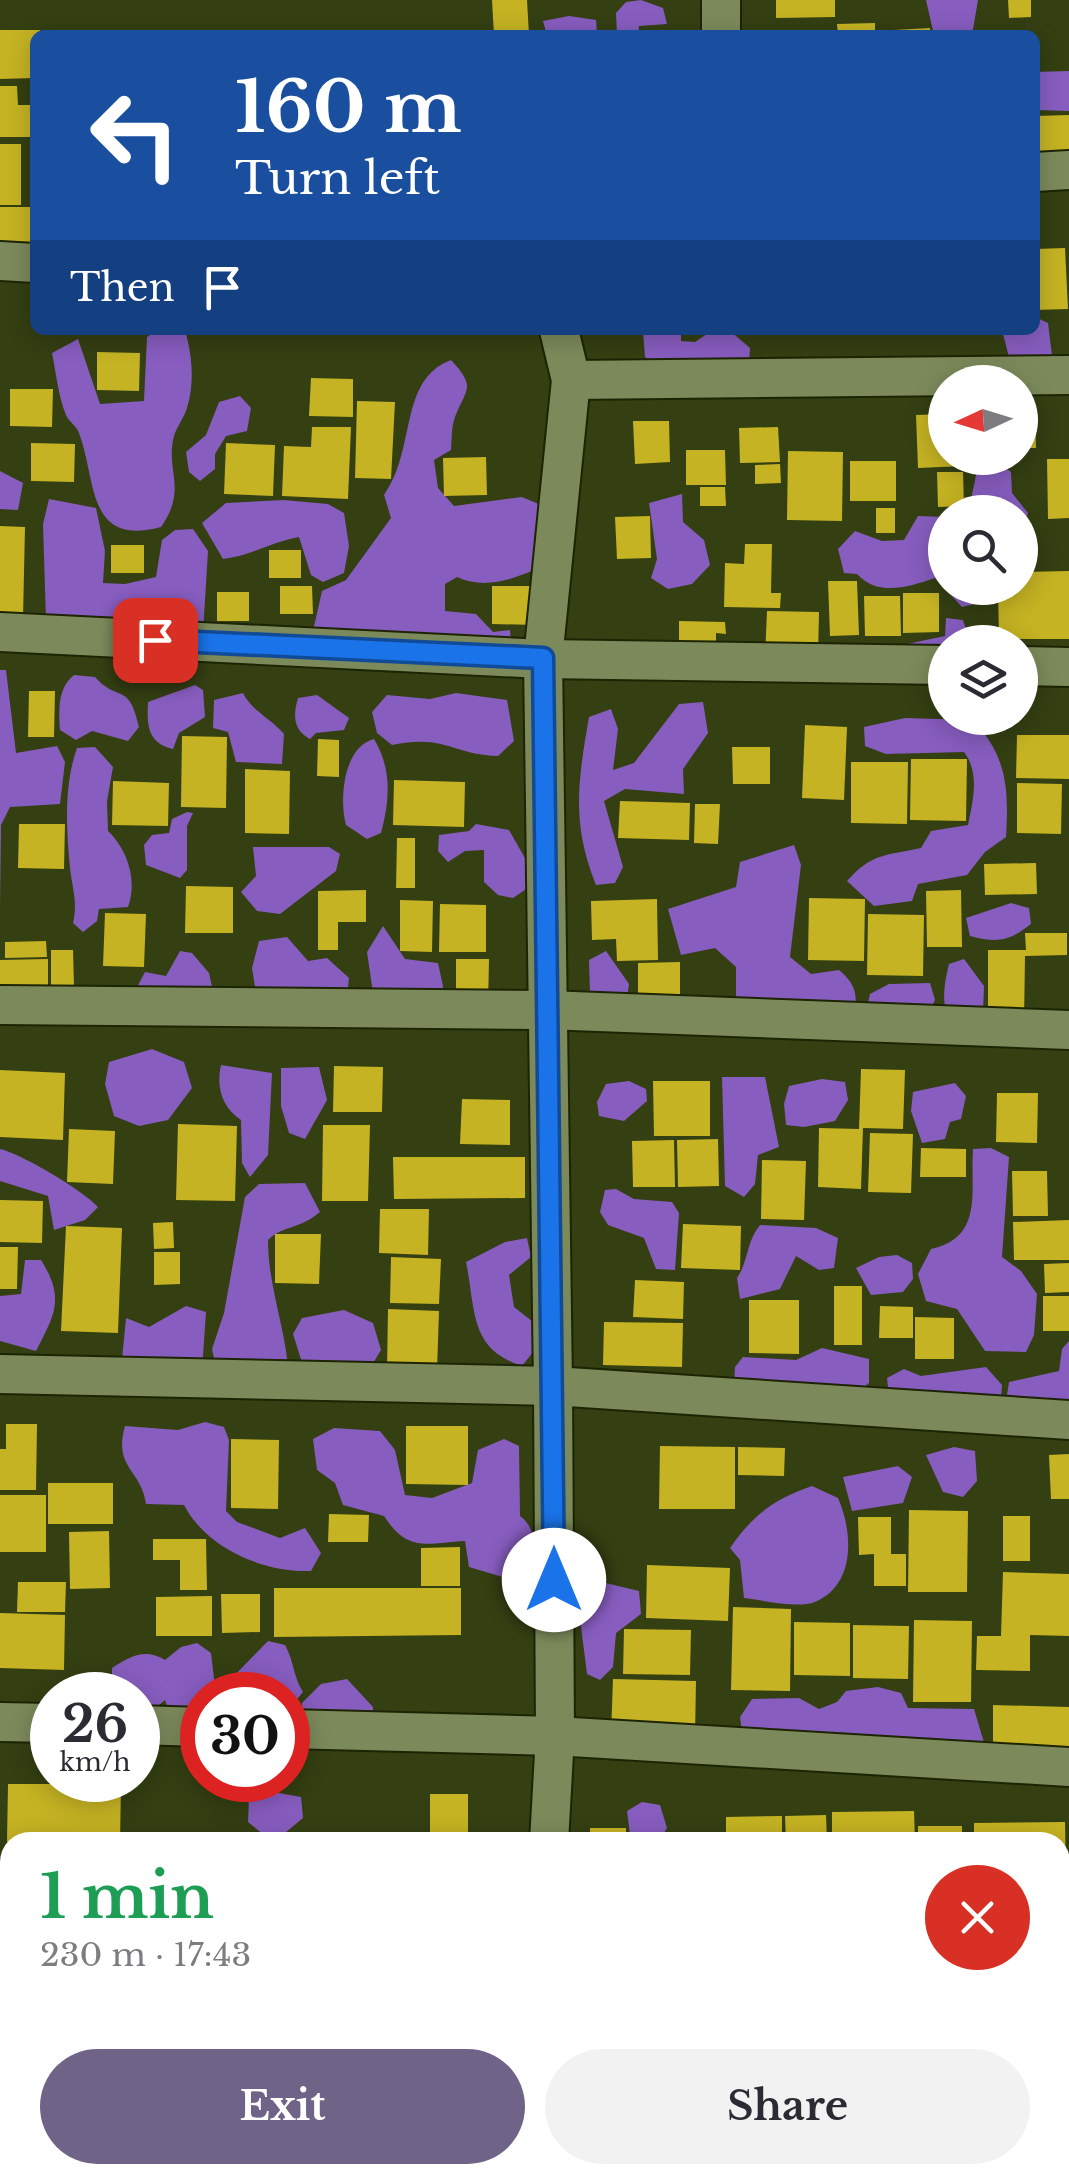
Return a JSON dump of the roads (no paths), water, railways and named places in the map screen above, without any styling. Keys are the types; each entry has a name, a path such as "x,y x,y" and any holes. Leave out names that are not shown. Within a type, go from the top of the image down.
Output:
{"street":[{"path":"720,0 720,30"},
{"path":"1040,172 1069,170"},
{"path":"0,261 30,263"},
{"path":"550,1832 555,1736 554,1386 543,658 570,380 560,335"},
{"path":"570,380 1069,375"},
{"path":"0,632 543,658 928,665"},
{"path":"1038,666 1069,666"},
{"path":"0,1005 546,1010 1069,1030"},
{"path":"0,1374 554,1386 1069,1420"},
{"path":"0,1722 30,1723"},
{"path":"310,1730 555,1736 1069,1767"}]}
